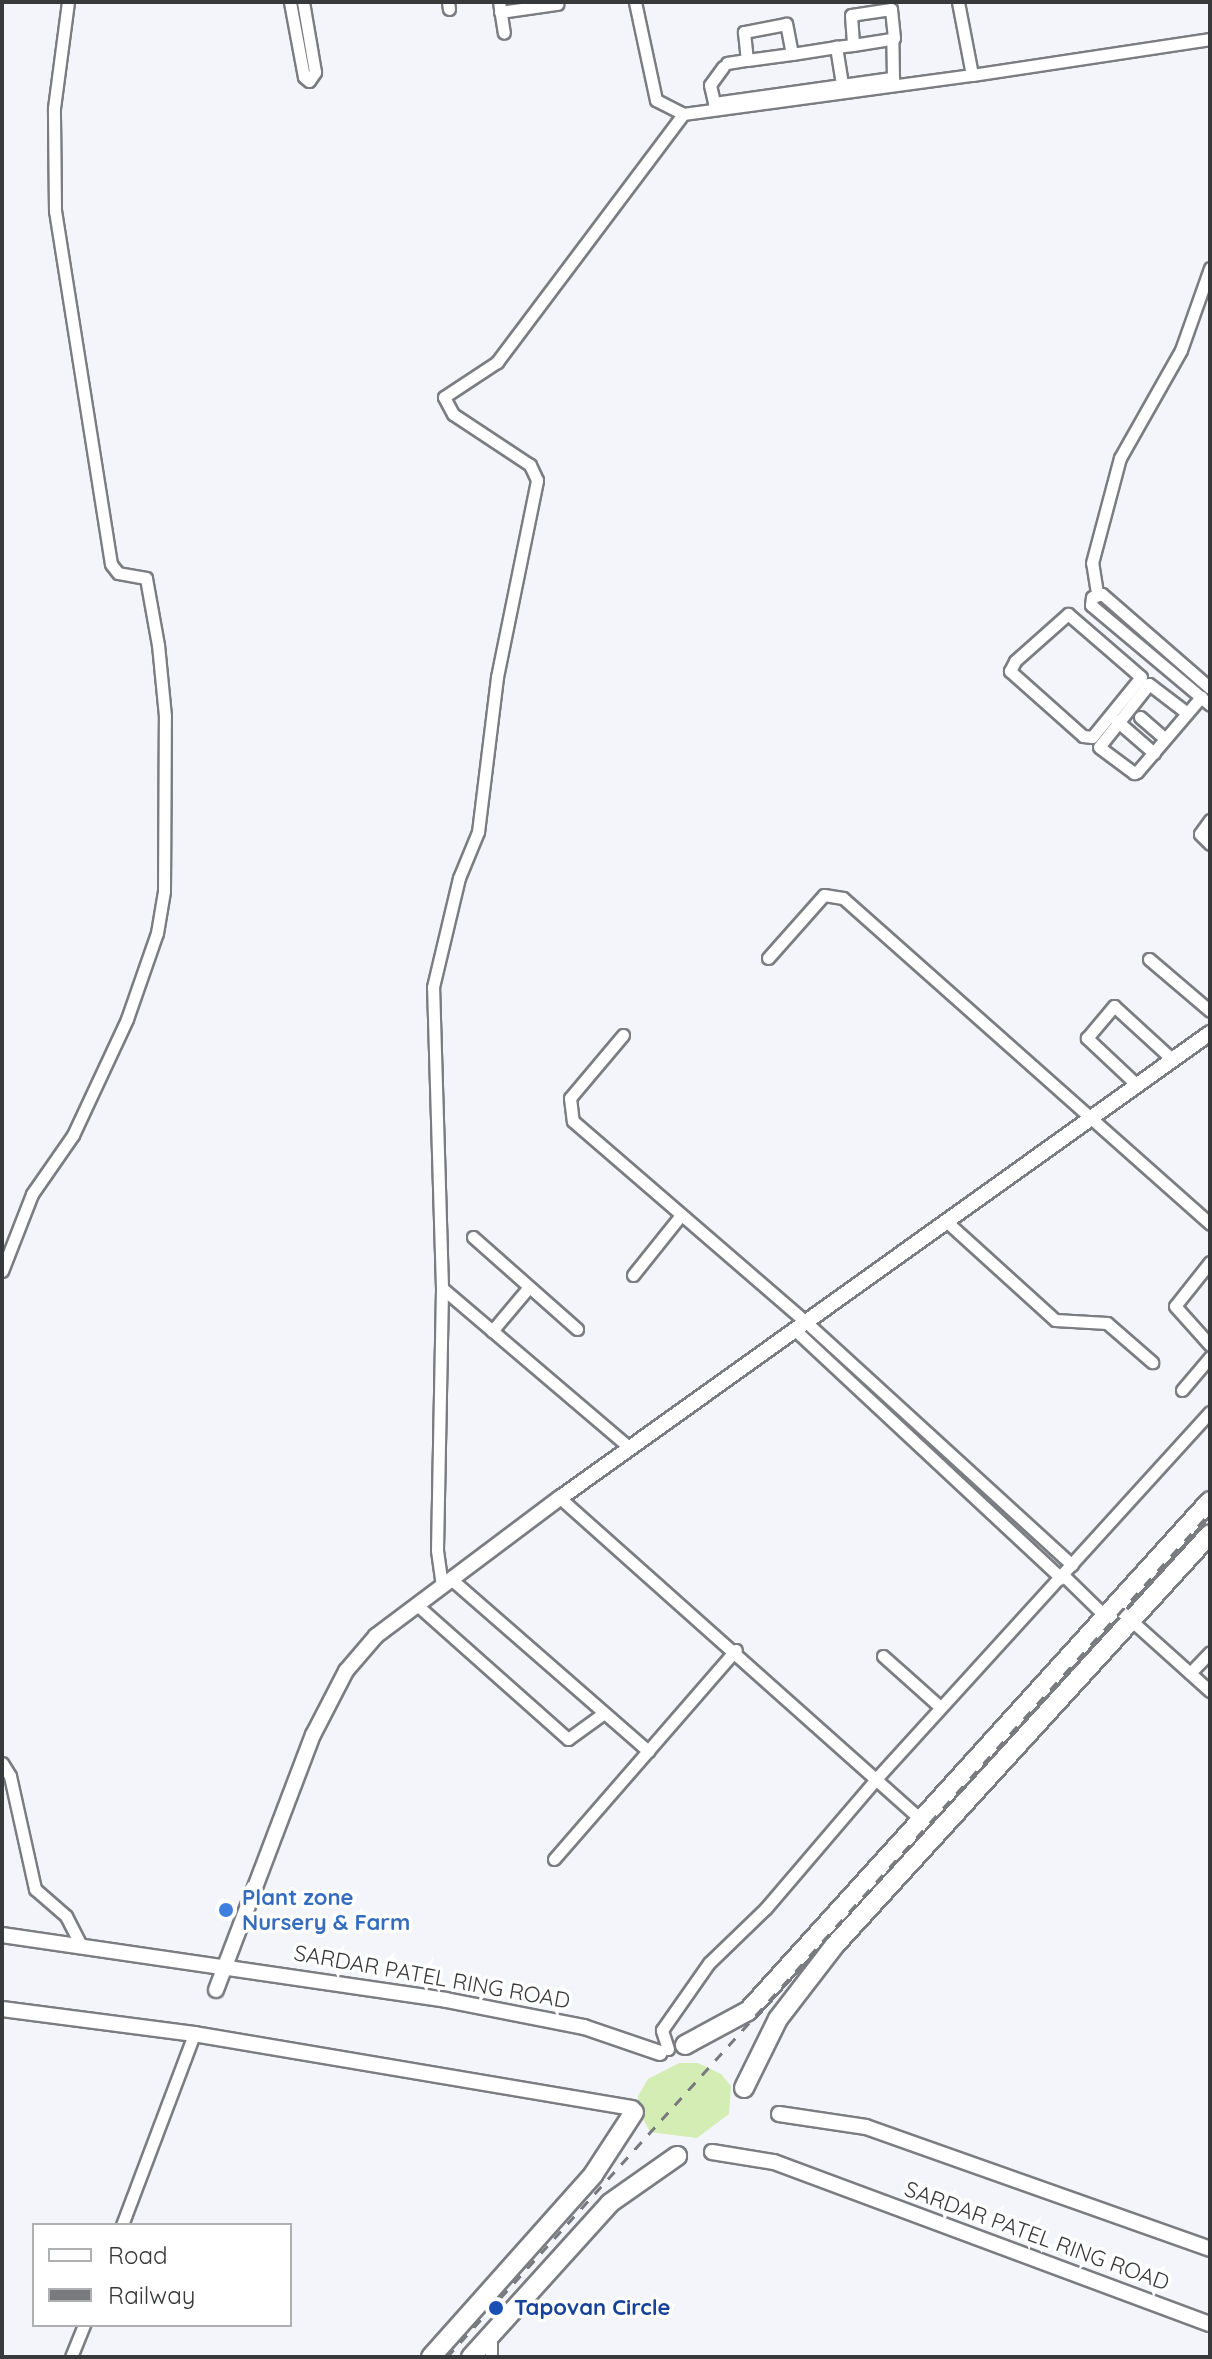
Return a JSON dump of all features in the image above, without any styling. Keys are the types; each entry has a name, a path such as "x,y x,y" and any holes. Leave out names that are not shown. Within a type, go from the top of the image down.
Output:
{"main road":[{"path":"671,2049 748,2011 1210,1501"},
{"path":"744,2088 778,2019 826,1956 1210,1534"},
{"path":"431,2357 593,2175 634,2110"},
{"path":"471,2357 610,2203 677,2156"}],"street":[{"path":"2,1271 32,1194 73,1135 127,1019 157,933 164,891 165,716 158,645 146,578 118,573 111,564 55,211 54,108 68,2"},
{"path":"290,2 304,77 309,81 315,72 303,2"},
{"path":"635,2 656,100 683,114 1210,39"},
{"path":"958,2 972,75"},
{"path":"504,33 500,7 557,4"},
{"path":"714,108 710,85 725,65 892,39 896,35 891,9 851,15 853,45"},
{"path":"747,60 746,30 783,23 792,54"},
{"path":"842,89 896,76 892,39"},
{"path":"836,47 842,89"},
{"path":"648,1751 446,1582 437,1550 442,1288 433,987 459,878 478,832 497,677 537,480 530,465 453,414 444,397 503,355 683,114"},
{"path":"1187,713 1149,684 1098,745 1128,773 1137,772 1187,713 1205,701 1091,605 1097,593 1092,563 1102,510 1121,456 1181,350 1210,268"},
{"path":"1097,593 1210,688"},
{"path":"1064,614 1103,644 1141,679 1092,737 1083,736 1011,673 1015,661 1064,614"},
{"path":"1103,644 1118,627"},
{"path":"1160,690 1174,675"},
{"path":"1140,717 1165,739"},
{"path":"1117,721 1154,753"},
{"path":"1210,820 1200,834 1210,844"},
{"path":"768,958 824,895 843,898 1210,1224"},
{"path":"1149,959 1210,1011"},
{"path":"1137,1085 1087,1038 1114,1006 1173,1060"},
{"path":"216,1990 332,1694 360,1652 446,1582 560,1498 1210,1033"},
{"path":"623,1035 575,1090 570,1113 801,1326 1062,1576 1110,1611 1134,1619 1210,1691"},
{"path":"633,1275 681,1215"},
{"path":"947,1222 1055,1320 1107,1323 1152,1362"},
{"path":"473,1237 577,1329"},
{"path":"1210,1262 1175,1306 1210,1345"},
{"path":"492,1331 529,1287"},
{"path":"442,1288 630,1448"},
{"path":"801,1326 1072,1565"},
{"path":"1182,1390 1210,1357"},
{"path":"671,2049 662,2030 674,2006 940,1707 1210,1412"},
{"path":"560,1498 736,1650 922,1821"},
{"path":"417,1605 568,1739 575,1739 604,1713"},
{"path":"554,1859 736,1650"},
{"path":"1190,1673 1210,1652"},
{"path":"883,1656 940,1707"},
{"path":"2,1763 10,1776 35,1889 66,1916 80,1944"},
{"name":"SARDAR PATEL RING ROAD","path":"2,1935 226,1965 584,2027 671,2049"},
{"path":"2,2009 194,2034 634,2110"},
{"path":"123,2223 194,2034"},
{"name":"SARDAR PATEL RING ROAD","path":"779,2114 866,2127 1210,2249"},
{"name":"SARDAR PATEL RING ROAD","path":"712,2152 751,2156 789,2167 1210,2324"},
{"path":"71,2357 83,2327"},
{"path":"491,2334 491,2357"}],"green space":[{"path":"679,2063 698,2063 721,2074 731,2086 729,2114 697,2138 650,2132 639,2111 638,2096 648,2079"}],"railway":[{"path":"447,2357 1210,1513"}],"place":[{"name":"Plant zone Nursery & Farm","path":"226,1910"},
{"name":"Tapovan Circle","path":"496,2308"}]}
